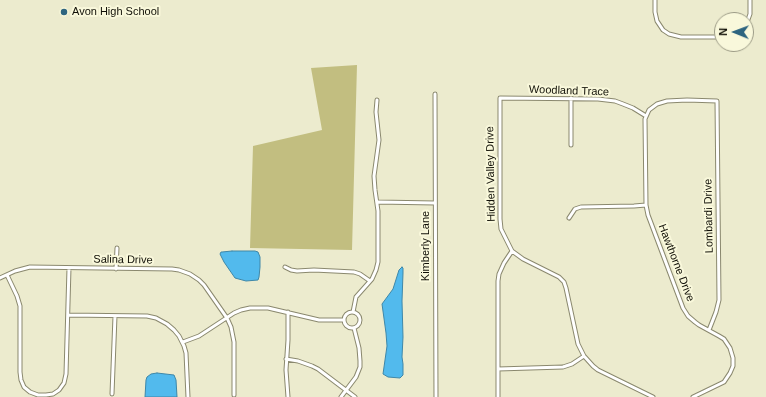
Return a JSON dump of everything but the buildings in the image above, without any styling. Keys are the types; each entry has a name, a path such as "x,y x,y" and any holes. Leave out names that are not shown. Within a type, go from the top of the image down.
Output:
{"street":[{"path":"655,0 657,21 663,30 669,34 677,37 714,37"},
{"path":"750,0 750,12"},
{"name":"Kimberly Lane","path":"434,94 436,397"},
{"name":"Woodland Trace","path":"500,114 500,98 598,98 633,108 646,116"},
{"path":"570,145 571,98"},
{"path":"353,312 356,297 370,281 376,270 378,262 378,202 374,176 379,140 376,112 377,100"},
{"name":"Lombardi Drive","path":"646,116 649,110 666,101 717,100 719,300 709,330"},
{"name":"Hidden Valley Drive","path":"500,114 500,219 501,229 512,251"},
{"name":"Hawthorne Drive","path":"646,116 644,126 646,205 648,215 683,308 688,316 695,322 722,337 729,345 733,355 730,373 724,382 693,397"},
{"path":"378,202 435,203"},
{"path":"569,218 575,209 581,207 646,205"},
{"path":"116,269 117,248"},
{"path":"498,397 498,281 499,274 504,263 512,251 523,259 559,277 564,282 578,344 584,356 598,370 654,397"},
{"name":"Salina Drive","path":"0,278 30,267 172,269 193,275 202,282 232,327 234,338 234,395"},
{"path":"285,267 290,270 297,271 314,270 354,272 370,281"},
{"path":"7,275 20,306 21,380 27,390 42,396 56,392 66,379 69,268"},
{"path":"183,342 199,336 238,311 250,308 268,308 319,320 344,320"},
{"path":"288,312 286,359 288,397"},
{"path":"353,312 358,314 360,320 359,325 352,329 345,325 344,320 345,315 353,312"},
{"path":"68,315 147,316 156,318 174,330 183,342 186,353 188,391 190,397"},
{"path":"112,394 115,316"},
{"path":"341,397 356,377 360,367 359,348 354,328"},
{"path":"498,369 563,367 572,364 584,356"},
{"path":"286,359 312,366 328,376 355,397"}],"shaded area":[{"path":"357,65 352,250 250,248 253,146 322,130 311,68"}],"water":[{"path":"221,252 258,252 260,257 260,267 258,280 246,281 235,278 220,254"},
{"path":"402,267 403,375 400,378 388,377 383,374 387,346 382,304 393,289 399,270"},
{"path":"157,373 174,375 176,380 177,397 145,397 147,377 151,374"}],"place":[{"name":"Avon High School","path":"64,12"}]}
